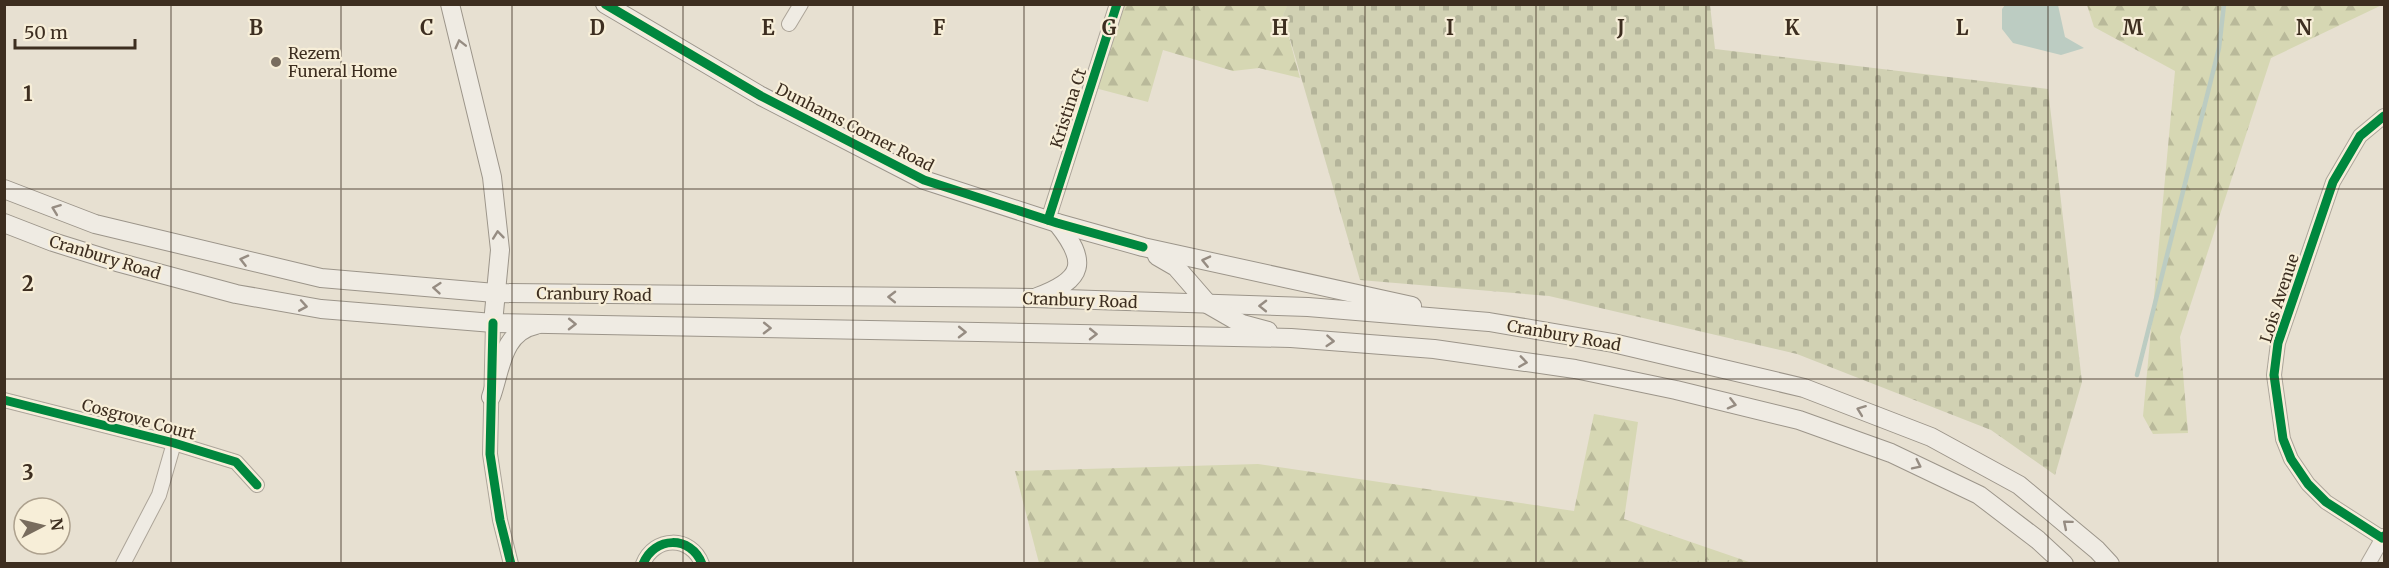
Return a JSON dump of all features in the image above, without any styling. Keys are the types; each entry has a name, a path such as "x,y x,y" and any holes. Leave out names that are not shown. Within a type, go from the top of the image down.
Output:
{"main road":[{"path":"450,4 492,177 500,250 493,323"},
{"name":"Dunhams Corner Road","path":"605,4 761,96 924,180 1143,247"},
{"name":"Cranbury Road","path":"4,189 95,224 321,278 495,293 1034,298 1308,307 1489,322 1626,346 1804,388 1931,437 2019,484 2097,550 2110,564"},
{"path":"1034,298 1054,291 1072,278 1078,263 1074,244 1052,221"},
{"name":"Cranbury Road","path":"4,223 53,242 117,262 236,294 321,309 493,323 1291,338 1434,349 1575,369 1676,390 1799,420 1891,453 1979,495 2038,540 2064,564"},
{"path":"1143,247 1176,267 1209,305 1242,324 1291,338"},
{"path":"1143,247 1489,322"},
{"path":"491,397 509,341 528,327 543,324"}],"street":[{"path":"789,24 801,4"},
{"name":"Kristina Ct","path":"1052,221 1118,4"},
{"name":"Lois Avenue","path":"2383,537 2326,502 2302,476 2291,459 2283,439 2274,375 2278,343 2333,182 2360,136 2385,116"},
{"path":"493,323 490,454 500,520 511,564"},
{"name":"Cosgrove Court","path":"4,400 174,443 236,462 256,485"},
{"path":"123,564 159,495 174,443"},
{"path":"2368,564 2383,537"},
{"path":"643,564 649,552 657,546 667,542 677,542 695,551 702,564"}],"green space":[{"path":"1288,4 1710,5 1715,49 2048,89 2082,382 2055,475 1991,430 1797,354 1549,296 1360,280 1283,15"},
{"path":"1116,5 1288,5 1283,15 1300,78 1259,68 1233,71 1163,50 1148,102 1095,88"},
{"path":"2087,5 2382,5 2271,58 2180,337 2188,433 2153,434 2143,416 2175,71 2094,27"},
{"path":"1594,414 1638,422 1624,519 1752,563 1731,560 1591,564 1039,563 1015,471 1258,464 1574,511"},
{"path":"1731,560 1740,563 1591,563"}],"shaded area":[{"path":"2005,5 2058,5 2065,37 2084,48 2061,55 2013,43 2002,29 2002,9"}],"waterway":[{"path":"2137,375 2219,48 2224,4"}],"cycle path":[{"path":"605,4 761,96 924,180 1057,223 1143,247"},
{"path":"1048,220 1117,4"},
{"path":"2384,116 2360,136 2333,182 2278,343 2274,375 2283,439 2291,459 2308,484 2326,502 2382,538 2384,536"},
{"path":"493,323 490,454 500,520 511,564"},
{"path":"4,400 174,443 236,462 257,485"},
{"path":"643,564 655,548 672,543 690,548 702,564"}],"place":[{"name":"Rezem Funeral Home","path":"276,62"}]}
